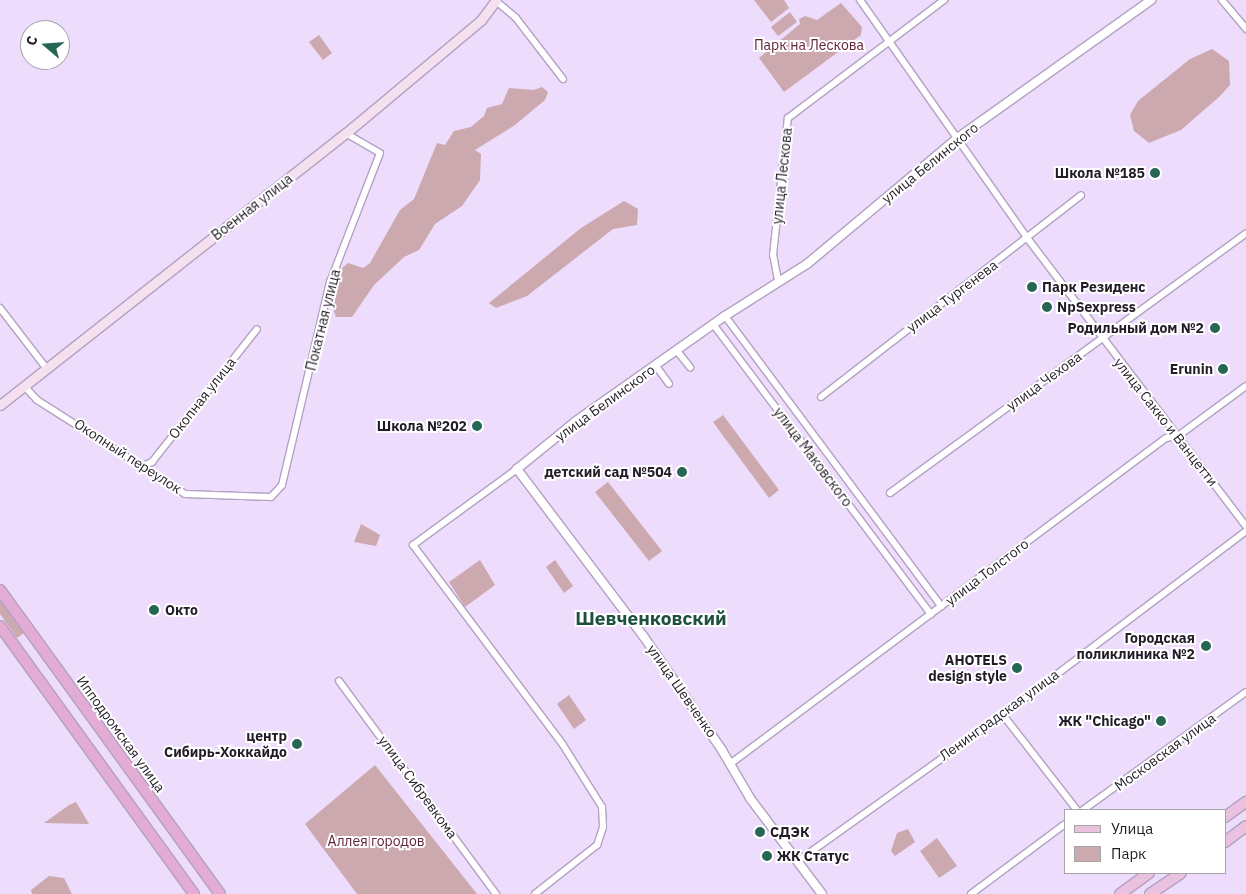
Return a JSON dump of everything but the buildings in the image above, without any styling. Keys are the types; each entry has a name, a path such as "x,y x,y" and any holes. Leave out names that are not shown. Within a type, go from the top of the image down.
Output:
{"highway":[{"name":"Ипподромская улица","path":"0,590 220,894"},
{"path":"0,626 194,894"}],"main road":[{"name":"Военная улица","path":"0,405 346,132 481,20 496,1"},
{"path":"1226,816 1246,802"},
{"path":"1226,841 1246,826"},
{"path":"1120,894 1149,874"},
{"path":"1150,894 1180,874"}],"street":[{"name":"улица Сакко и Ванцетти","path":"860,0 959,138 1028,239 1102,339 1246,526"},
{"name":"улица Лескова","path":"778,280 773,255 788,118 944,0"},
{"name":"улица Белинского","path":"535,894 596,845 603,826 602,807 563,745 413,545 517,469 576,421 713,324 778,280 807,264 959,138 1151,0"},
{"path":"1222,0 1246,29"},
{"path":"496,1 516,18 563,79"},
{"name":"Покатная улица","path":"272,497 282,485 330,282 380,153 346,132"},
{"name":"улица Тургенева","path":"821,397 1028,239 1082,195"},
{"name":"улица Чехова","path":"890,493 1246,233"},
{"path":"0,308 47,369"},
{"path":"725,316 941,606"},
{"name":"улица Маковского","path":"713,324 931,614"},
{"name":"Окопная улица","path":"145,465 152,462 257,329"},
{"path":"677,351 690,368"},
{"path":"656,366 669,384"},
{"name":"улица Толстого","path":"730,764 1166,438 1178,436 1246,386"},
{"name":"Окопный переулок","path":"25,387 37,400 145,465 185,494 272,497"},
{"name":"улица Шевченко","path":"517,469 644,637 730,764 750,798 822,894"},
{"name":"Ленинградская улица","path":"798,861 1003,715 1246,531"},
{"name":"улица Сибревкома","path":"338,681 496,894"},
{"name":"Московская улица","path":"1084,809 1246,692"},
{"path":"1003,715 1076,809"},
{"path":"971,894 1064,825"}],"green space":[{"path":"754,0 784,0 789,8 771,22"},
{"name":"Парк на Лескова","path":"841,3 862,27 861,35 784,92 759,58 800,24 799,19 805,16 817,20"},
{"path":"790,12 797,22 778,36 771,27"},
{"path":"319,35 332,53 323,60 309,42"},
{"path":"1212,49 1229,61 1230,85 1219,97 1181,130 1149,143 1134,131 1130,115 1138,101 1190,59"},
{"path":"542,87 548,92 545,100 515,125 475,150 481,154 480,180 462,206 435,224 419,250 404,257 374,285 352,317 336,317 333,309 341,269 348,263 363,268 370,263 400,210 414,199 437,143 445,145 454,131 471,127 484,116 487,108 502,104 509,88 534,90"},
{"path":"624,201 638,209 637,225 613,229 527,296 496,308 489,303 581,228"},
{"path":"723,415 779,490 769,498 713,422"},
{"path":"608,482 662,551 649,561 595,492"},
{"path":"361,524 380,535 376,546 354,542"},
{"path":"480,560 495,585 465,607 449,582"},
{"path":"555,560 573,586 564,593 546,567"},
{"path":"0,600 24,633 17,638 0,614"},
{"path":"569,695 586,720 574,729 557,704"},
{"name":"Аллея городов","path":"375,765 477,894 357,894 305,824"},
{"path":"76,802 89,824 44,823 69,805"},
{"path":"908,829 915,842 895,856 891,851 897,833"},
{"path":"937,838 957,866 939,878 920,851"},
{"path":"49,876 64,878 72,894 32,894 31,890"}],"place":[{"name":"Школа №185","path":"1155,173"},
{"name":"Парк Резиденс","path":"1032,287"},
{"name":"NpSexpress","path":"1047,307"},
{"name":"Родильный дом №2","path":"1215,328"},
{"name":"Erunin","path":"1223,369"},
{"name":"Школа №202","path":"477,426"},
{"name":"детский сад №504","path":"682,472"},
{"name":"Окто","path":"154,610"},
{"name":"Городская поликлиника №2","path":"1206,646"},
{"name":"AHOTELS design style","path":"1017,668"},
{"name":"ЖК \"Chicago\"","path":"1161,721"},
{"name":"центр Сибирь-Хоккайдо","path":"297,744"},
{"name":"СДЭК","path":"760,832"},
{"name":"ЖК Статус","path":"767,856"}],"district":[{"name":"Шевченковский","path":"651,619"}]}
